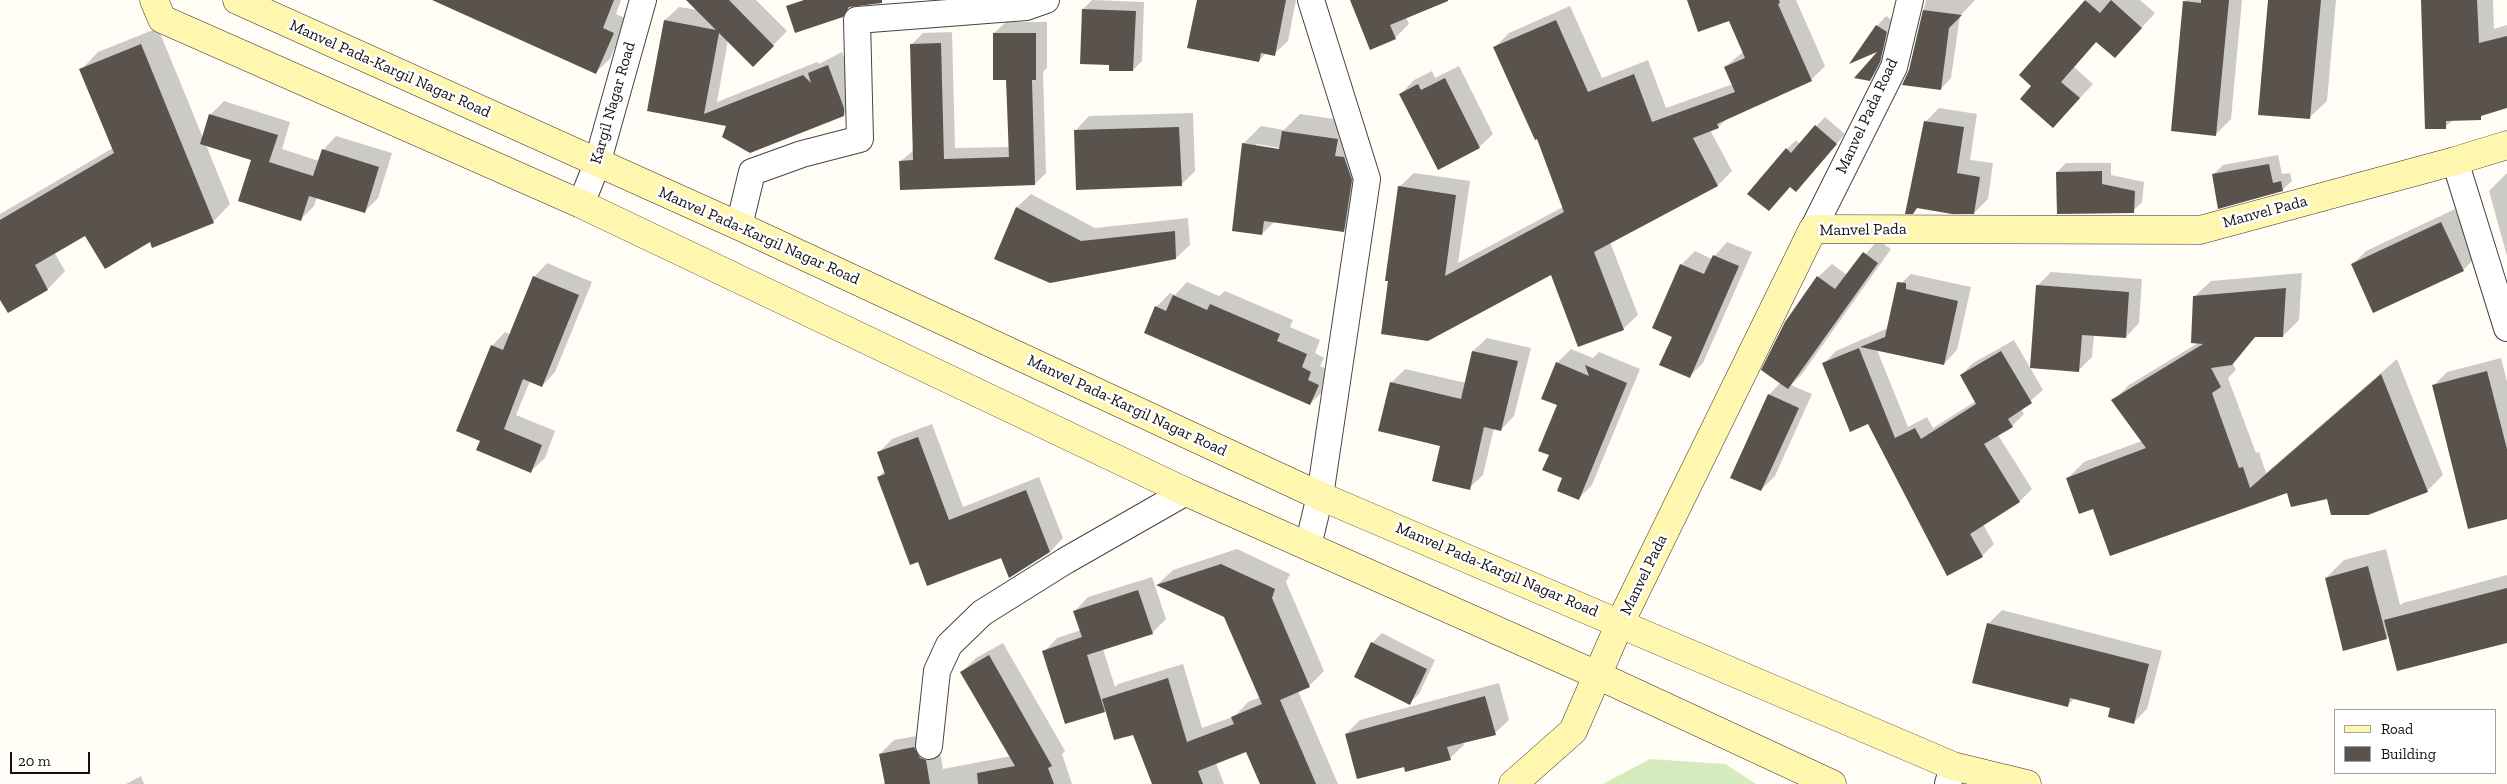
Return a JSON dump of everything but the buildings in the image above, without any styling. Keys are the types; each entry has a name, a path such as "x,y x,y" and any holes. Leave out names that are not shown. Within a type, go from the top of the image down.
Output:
{"street":[{"path":"154,0 162,19 582,204 1186,492 1597,674 1832,784"},
{"name":"Manvel Pada-Kargil Nagar Road","path":"237,0 597,164 739,226 1320,496 1620,622 1951,775 2027,784"},
{"name":"Kargil Nagar Road","path":"582,204 597,164 643,0"},
{"path":"739,226 752,172 802,154 860,139 857,20 1026,7 1046,0"},
{"path":"1308,546 1320,496 1367,179 1311,0"},
{"name":"Manvel Pada Road","path":"1813,229 1894,67 1910,0"},
{"name":"Manvel Pada","path":"1513,784 1573,731 1620,622 1813,229 2200,230 2455,162 2507,145"},
{"path":"2455,162 2507,328"},
{"path":"929,746 937,671 950,645 982,613 1065,561 1186,492"}],"green space":[{"path":"1650,759 1725,764 1756,784 1603,784"}]}
